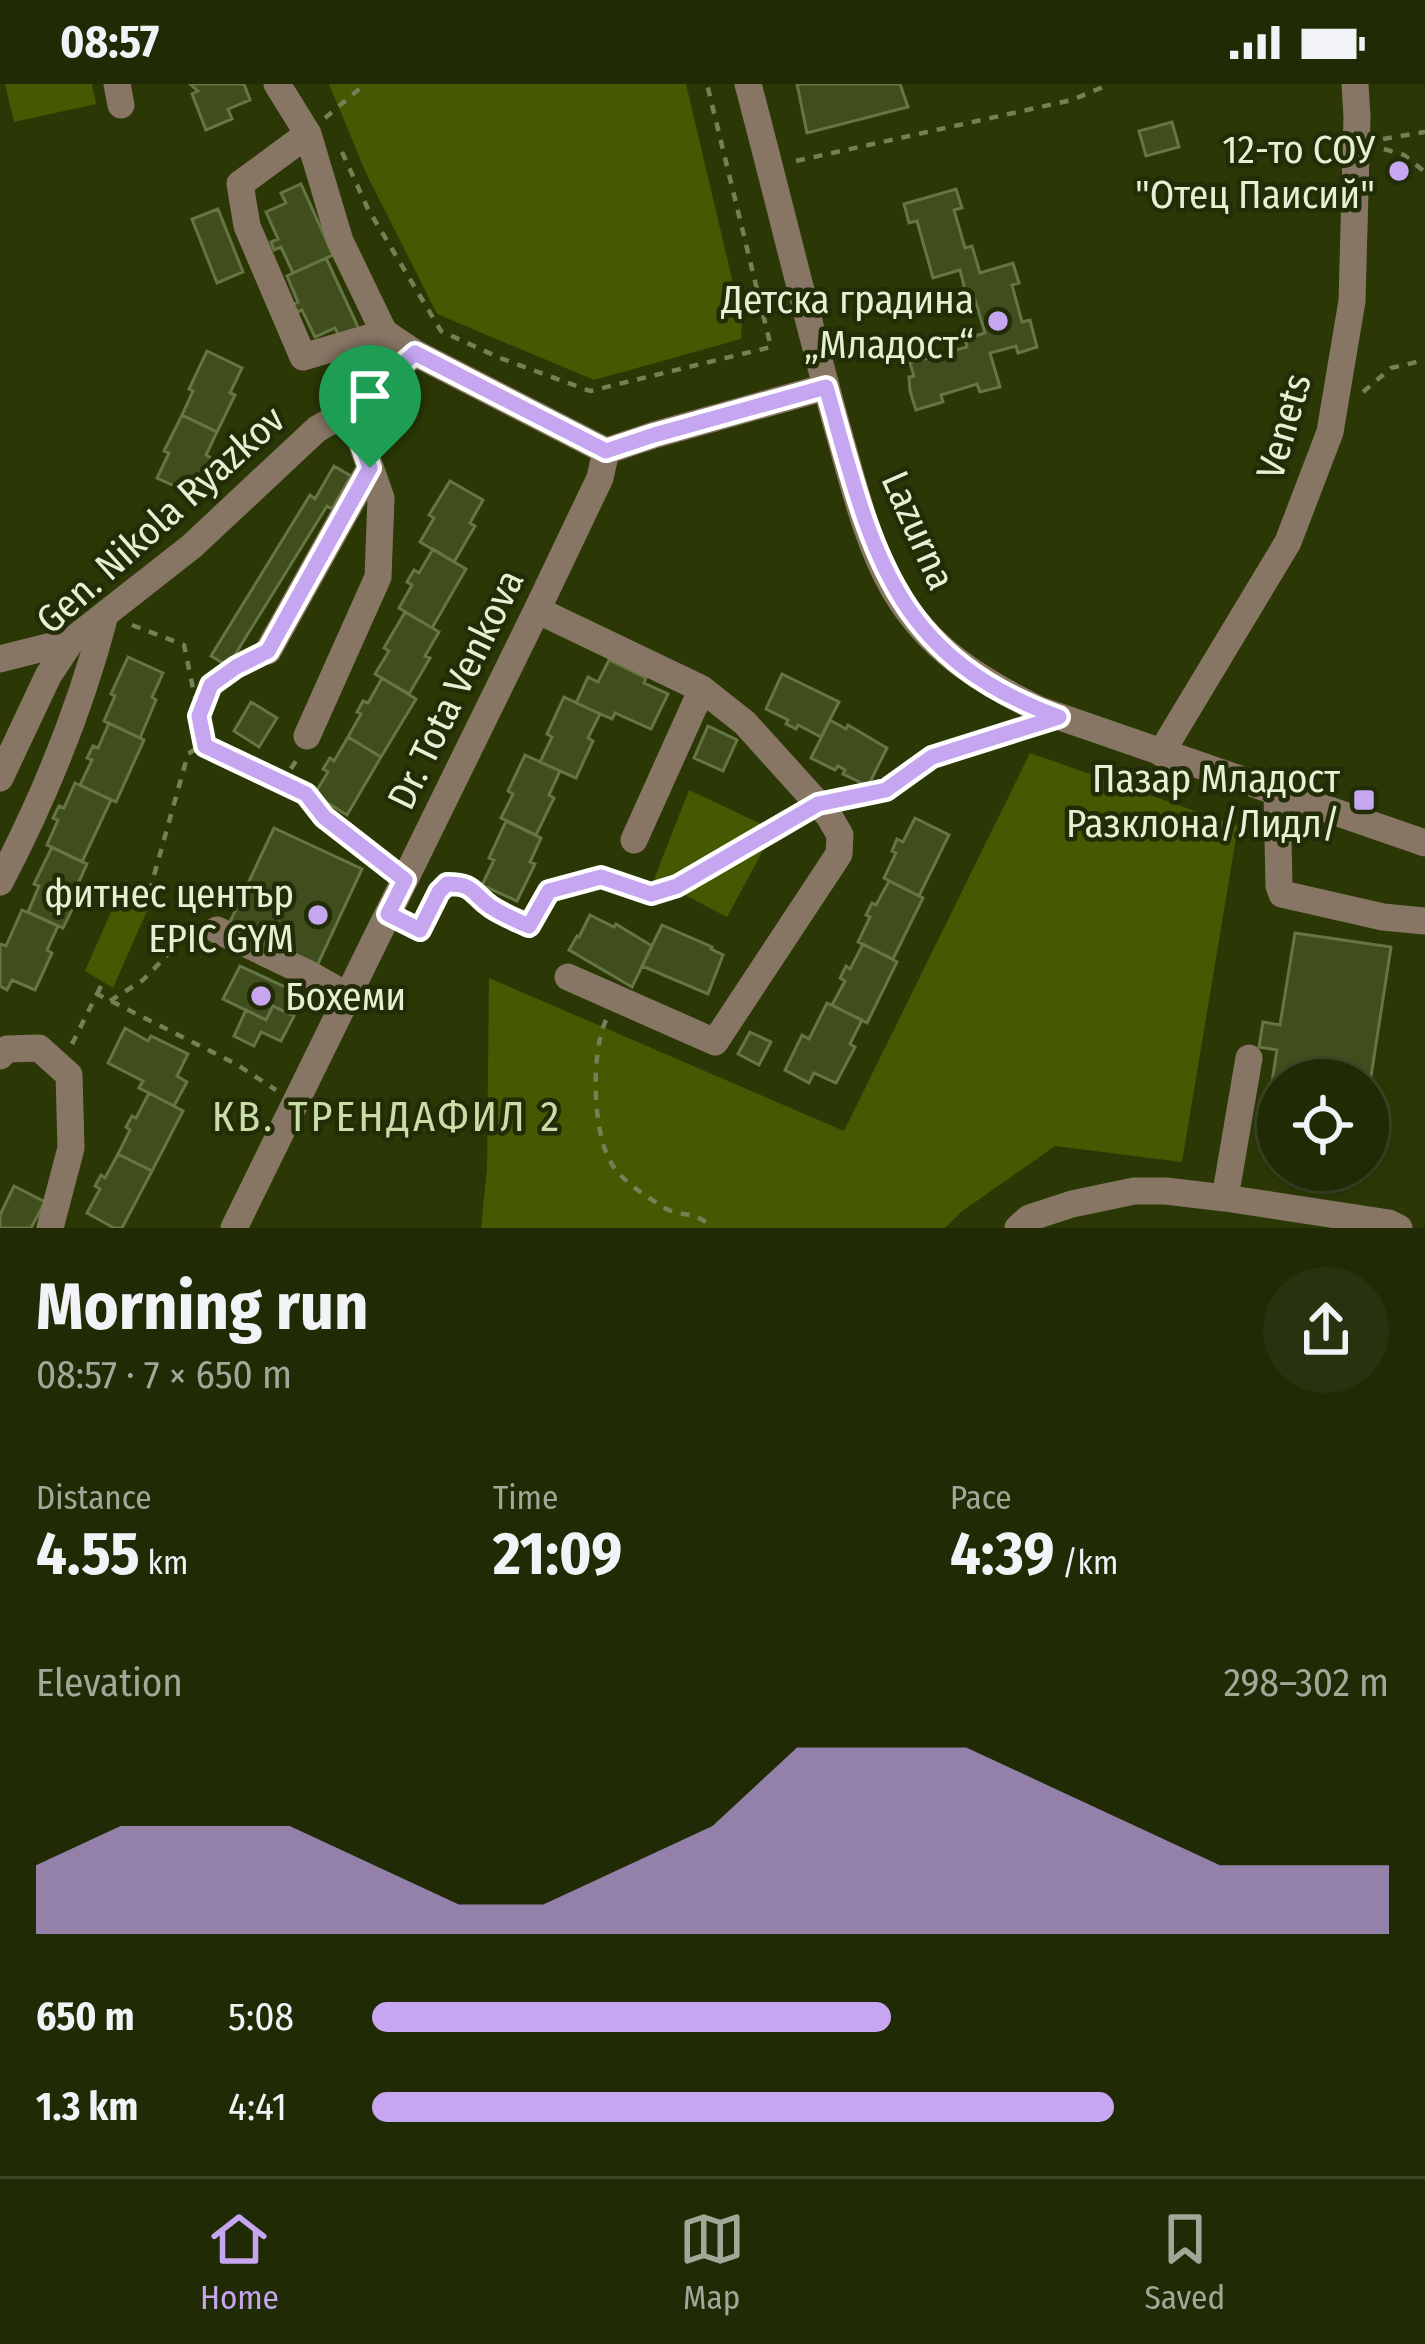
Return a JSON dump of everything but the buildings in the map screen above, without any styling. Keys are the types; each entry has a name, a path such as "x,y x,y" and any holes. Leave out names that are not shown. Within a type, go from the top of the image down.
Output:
{"street":[{"path":"277,84 321,134 340,241 386,333 415,353 606,451 826,387"},
{"name":"Lazurna","path":"748,84 857,495 894,589 944,653 988,685 1059,717 1420,839"},
{"name":"Venets","path":"1161,754 1288,542 1330,433 1352,301 1359,141 1355,84"},
{"path":"321,134 240,184 247,226 303,357 386,333"},
{"name":"Gen. Nikola Ryazkov","path":"0,778 48,676 71,641 191,546 317,429 350,410 415,353"},
{"path":"307,736 379,577 381,498 350,410"},
{"name":"Dr. Tota Venkova","path":"234,1228 537,610 600,478 606,451"},
{"path":"268,651 370,468"},
{"path":"537,610 702,689 745,723 840,835 839,854 715,1042 568,977"},
{"path":"0,882 22,841 90,672 105,614"},
{"path":"0,659 71,641"},
{"path":"634,840 702,689"},
{"path":"1276,791 1282,894 1383,917 1425,921"},
{"path":"217,930 348,996"},
{"path":"0,1056 8,1049 39,1048 69,1075 71,1148 50,1228"},
{"path":"1225,1198 1249,1058"},
{"path":"1018,1228 1029,1218 1072,1204 1134,1191 1225,1198 1400,1228"}],"path":[{"path":"365,84 321,134 441,331 590,391 771,347 707,84"},
{"path":"770,167 1072,100 1110,84"},
{"path":"1359,141 1425,132"},
{"path":"1359,141 1404,154 1425,172"},
{"path":"1334,407 1362,393 1391,368 1425,360"},
{"path":"105,614 184,645 205,746 306,794 324,817 405,880"},
{"path":"199,716 211,685 268,651"},
{"path":"388,914 420,930 447,884 474,889 486,904 529,926 549,891 601,877 651,894 677,886 818,804 886,790 932,757 1059,717"},
{"path":"147,891 170,827 188,754 205,742"},
{"path":"543,884 549,891"},
{"path":"110,1001 143,980 198,925 217,930"},
{"path":"60,1067 103,982"},
{"path":"97,994 236,1064 296,1103"},
{"path":"616,999 601,1031 598,1069 598,1122 609,1160 632,1187 670,1212 699,1216 712,1228"}],"green space":[{"path":"5,84 92,84 96,104 14,122"},
{"path":"329,84 686,84 742,321 741,339 594,380 437,314 366,173"},
{"path":"1030,753 1238,826 1182,1162 1055,1146 945,1228 481,1228 487,1168 489,978 844,1131"},
{"path":"689,790 774,830 727,917 654,879"},
{"path":"125,880 154,895 113,988 85,971"}],"place":[{"name":"12-то СОУ \"Отец Паисий\"","path":"1399,171"},
{"name":"Детска градина „Младост“","path":"998,321"},
{"name":"Пазар Младост Разклона/Лидл/","path":"1364,800"},
{"name":"фитнес център EPIC GYM","path":"318,915"},
{"name":"Бохеми","path":"261,996"}],"district":[{"name":"КВ. ТРЕНДАФИЛ 2","path":"387,1116"}],"route":[{"path":"415,353 606,451 826,387 857,495 894,589 944,653 988,685 1059,717 932,757 886,790 818,804 677,886 651,894 601,877 549,891 529,926 486,904 474,889 447,884 420,930 388,914 405,880 324,817 306,794 205,746 199,716 211,685 268,651 370,468 350,410 415,353"}]}
